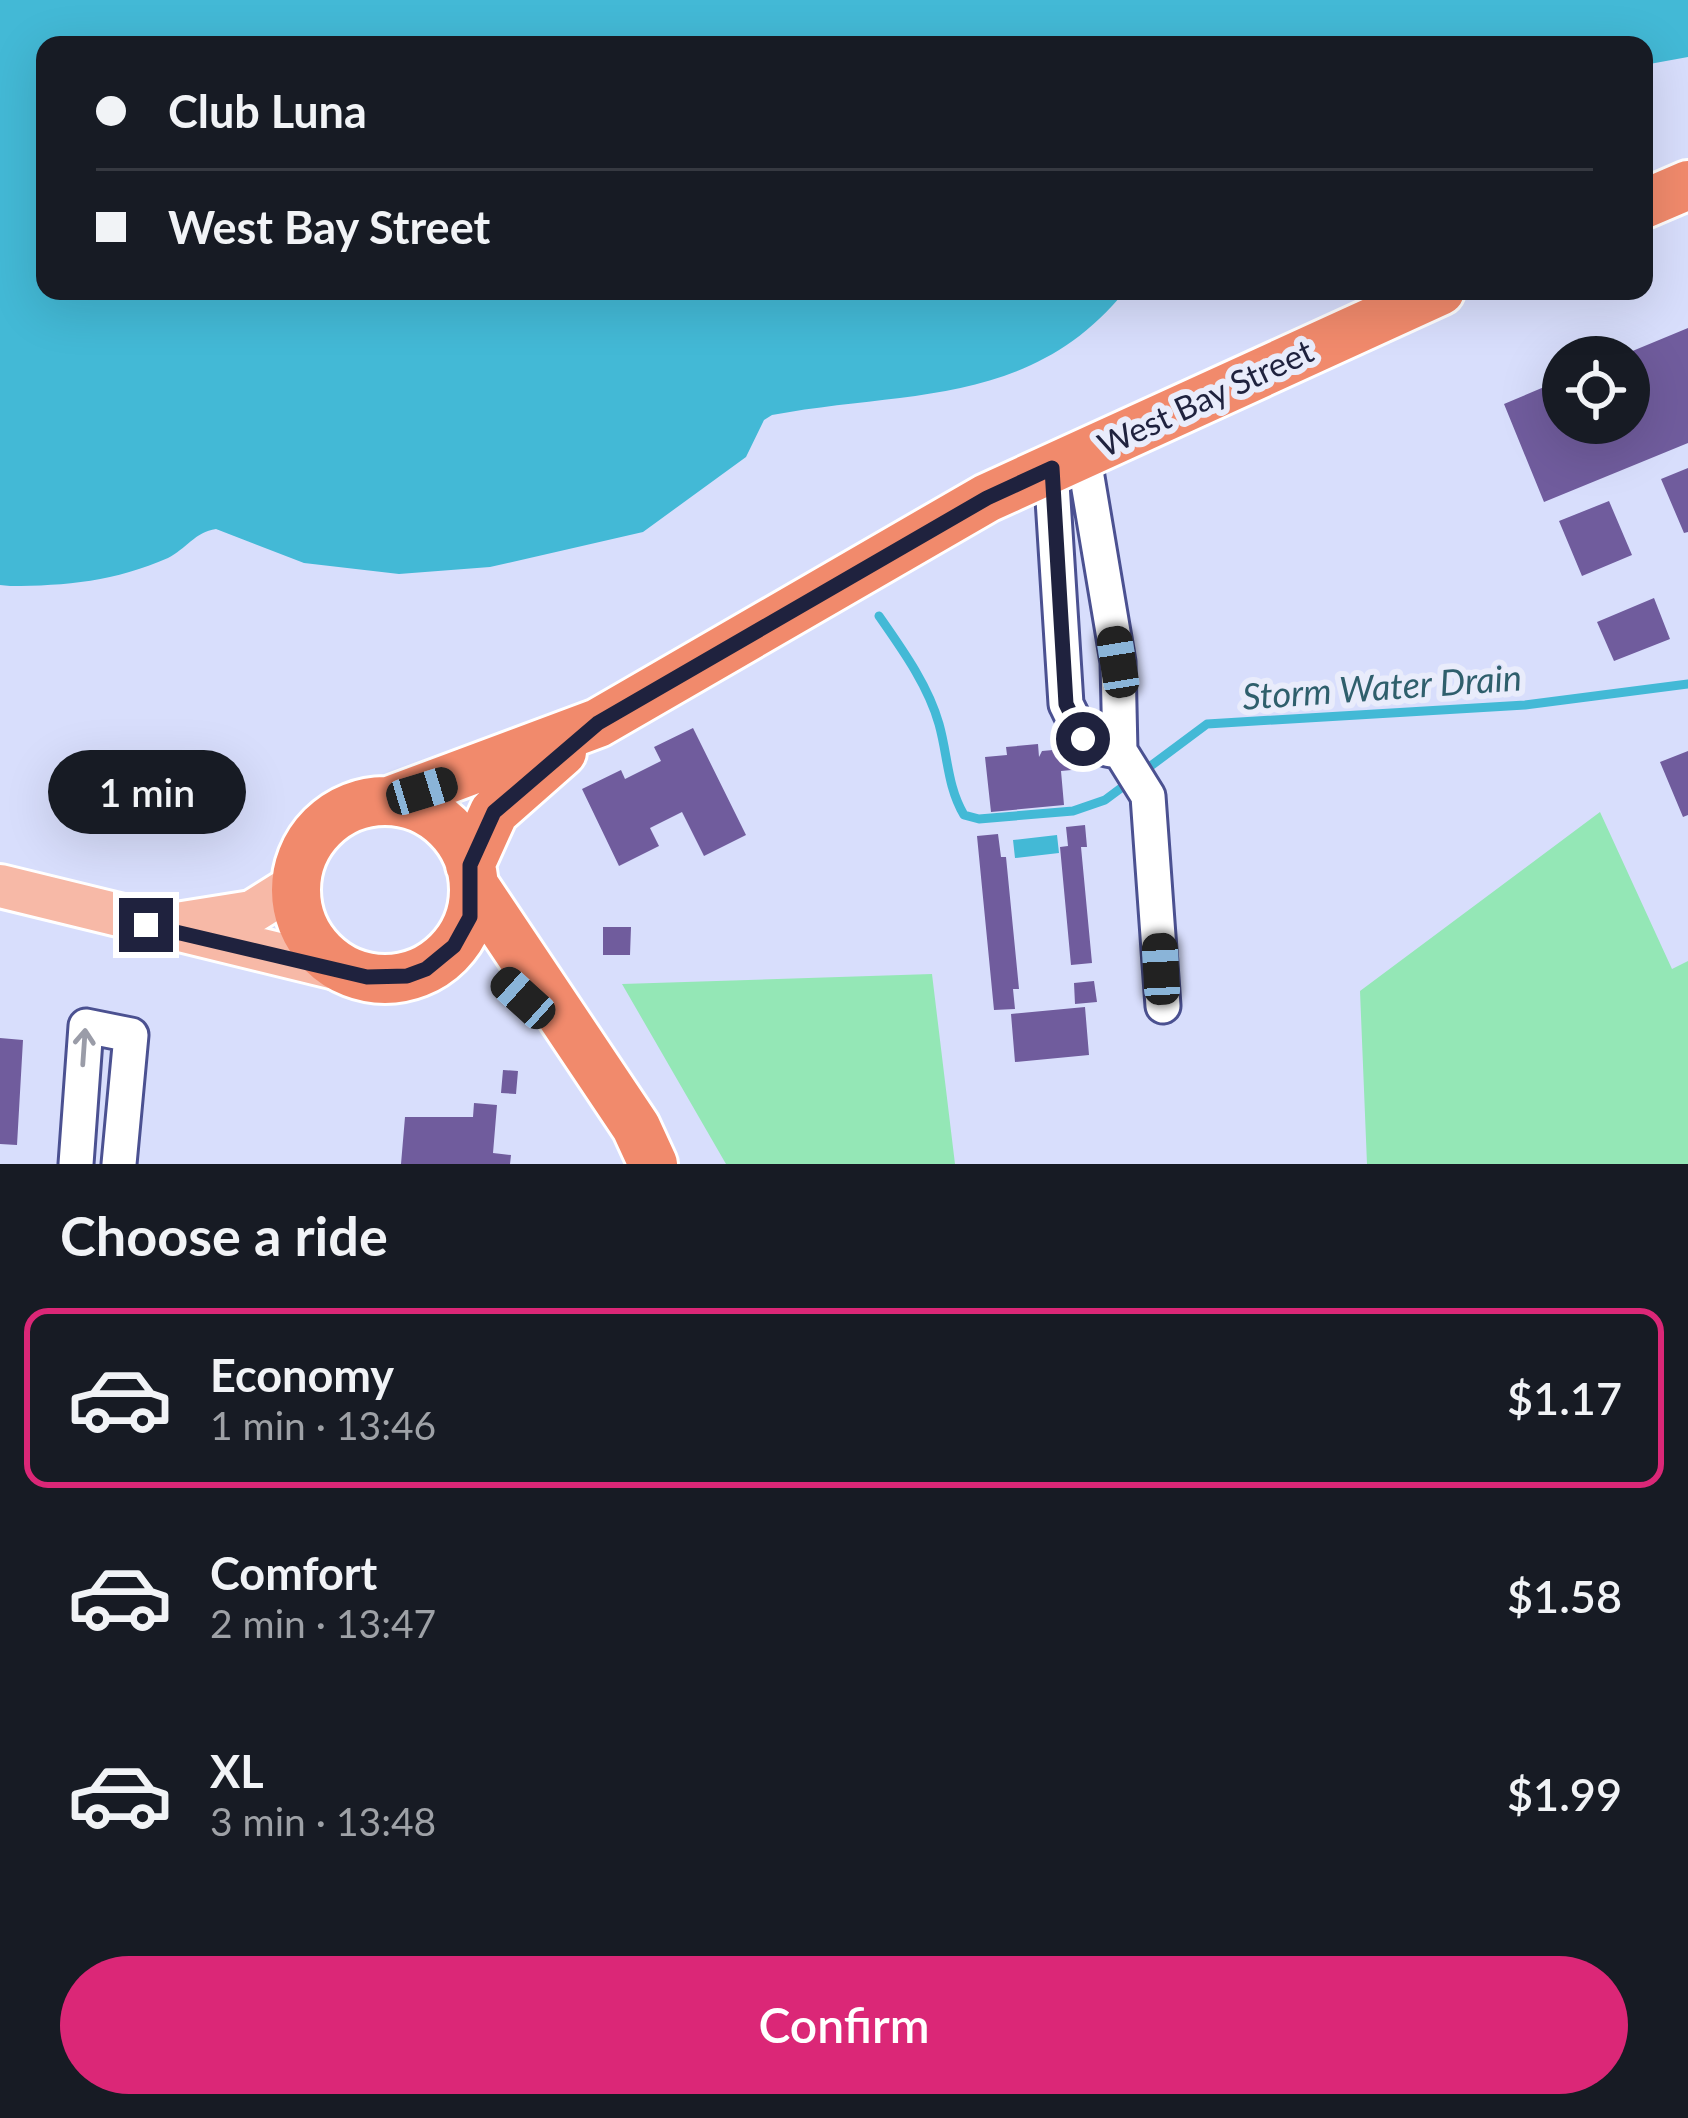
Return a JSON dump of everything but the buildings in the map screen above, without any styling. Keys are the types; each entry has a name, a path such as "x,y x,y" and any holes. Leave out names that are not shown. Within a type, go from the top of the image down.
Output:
{"highway":[{"path":"1653,199 1688,185"},
{"name":"West Bay Street","path":"295,885 308,845 330,819 360,804 389,801 598,723 987,498 1420,300"},
{"name":"West Bay Street","path":"443,958 470,917 472,875 494,812 598,723"},
{"path":"389,801 440,820 653,1164"},
{"path":"295,885 303,926 314,945 348,970 367,977 407,976 443,958 481,965 498,975 599,1071"}],"main road":[{"path":"146,925 252,912 295,885"},
{"path":"0,886 146,925 348,970"}],"street":[{"path":"1068,461 1118,662 1124,758 1148,796 1163,1006"},
{"path":"1068,461 1066,704 1083,739 1124,758"},
{"path":"76,1164 86,1026 131,1034 119,1164"}],"green space":[{"path":"1600,812 1672,969 1688,961 1688,1164 1367,1164 1360,991"},
{"path":"932,974 955,1164 726,1164 622,984"}],"water":[{"path":"0,0 1688,0 1688,57 1653,63 1653,36 36,36 36,300 1116,300 1088,329 1048,356 1007,375 917,396 772,415 764,420 746,457 643,532 490,567 399,574 304,563 216,529 168,558 110,577 0,585"},
{"path":"1057,835 1059,853 1015,858 1013,840"}],"waterway":[{"name":"Storm Water Drain","path":"879,616 928,695 958,804 964,815 979,819 1073,811 1105,800 1207,724 1525,705 1688,684"}],"route":[{"path":"146,925 367,977 387,979 426,969 454,946 470,917 474,885 470,865 494,812 569,746 598,723 987,498 1052,468 1066,704 1083,739"}]}
